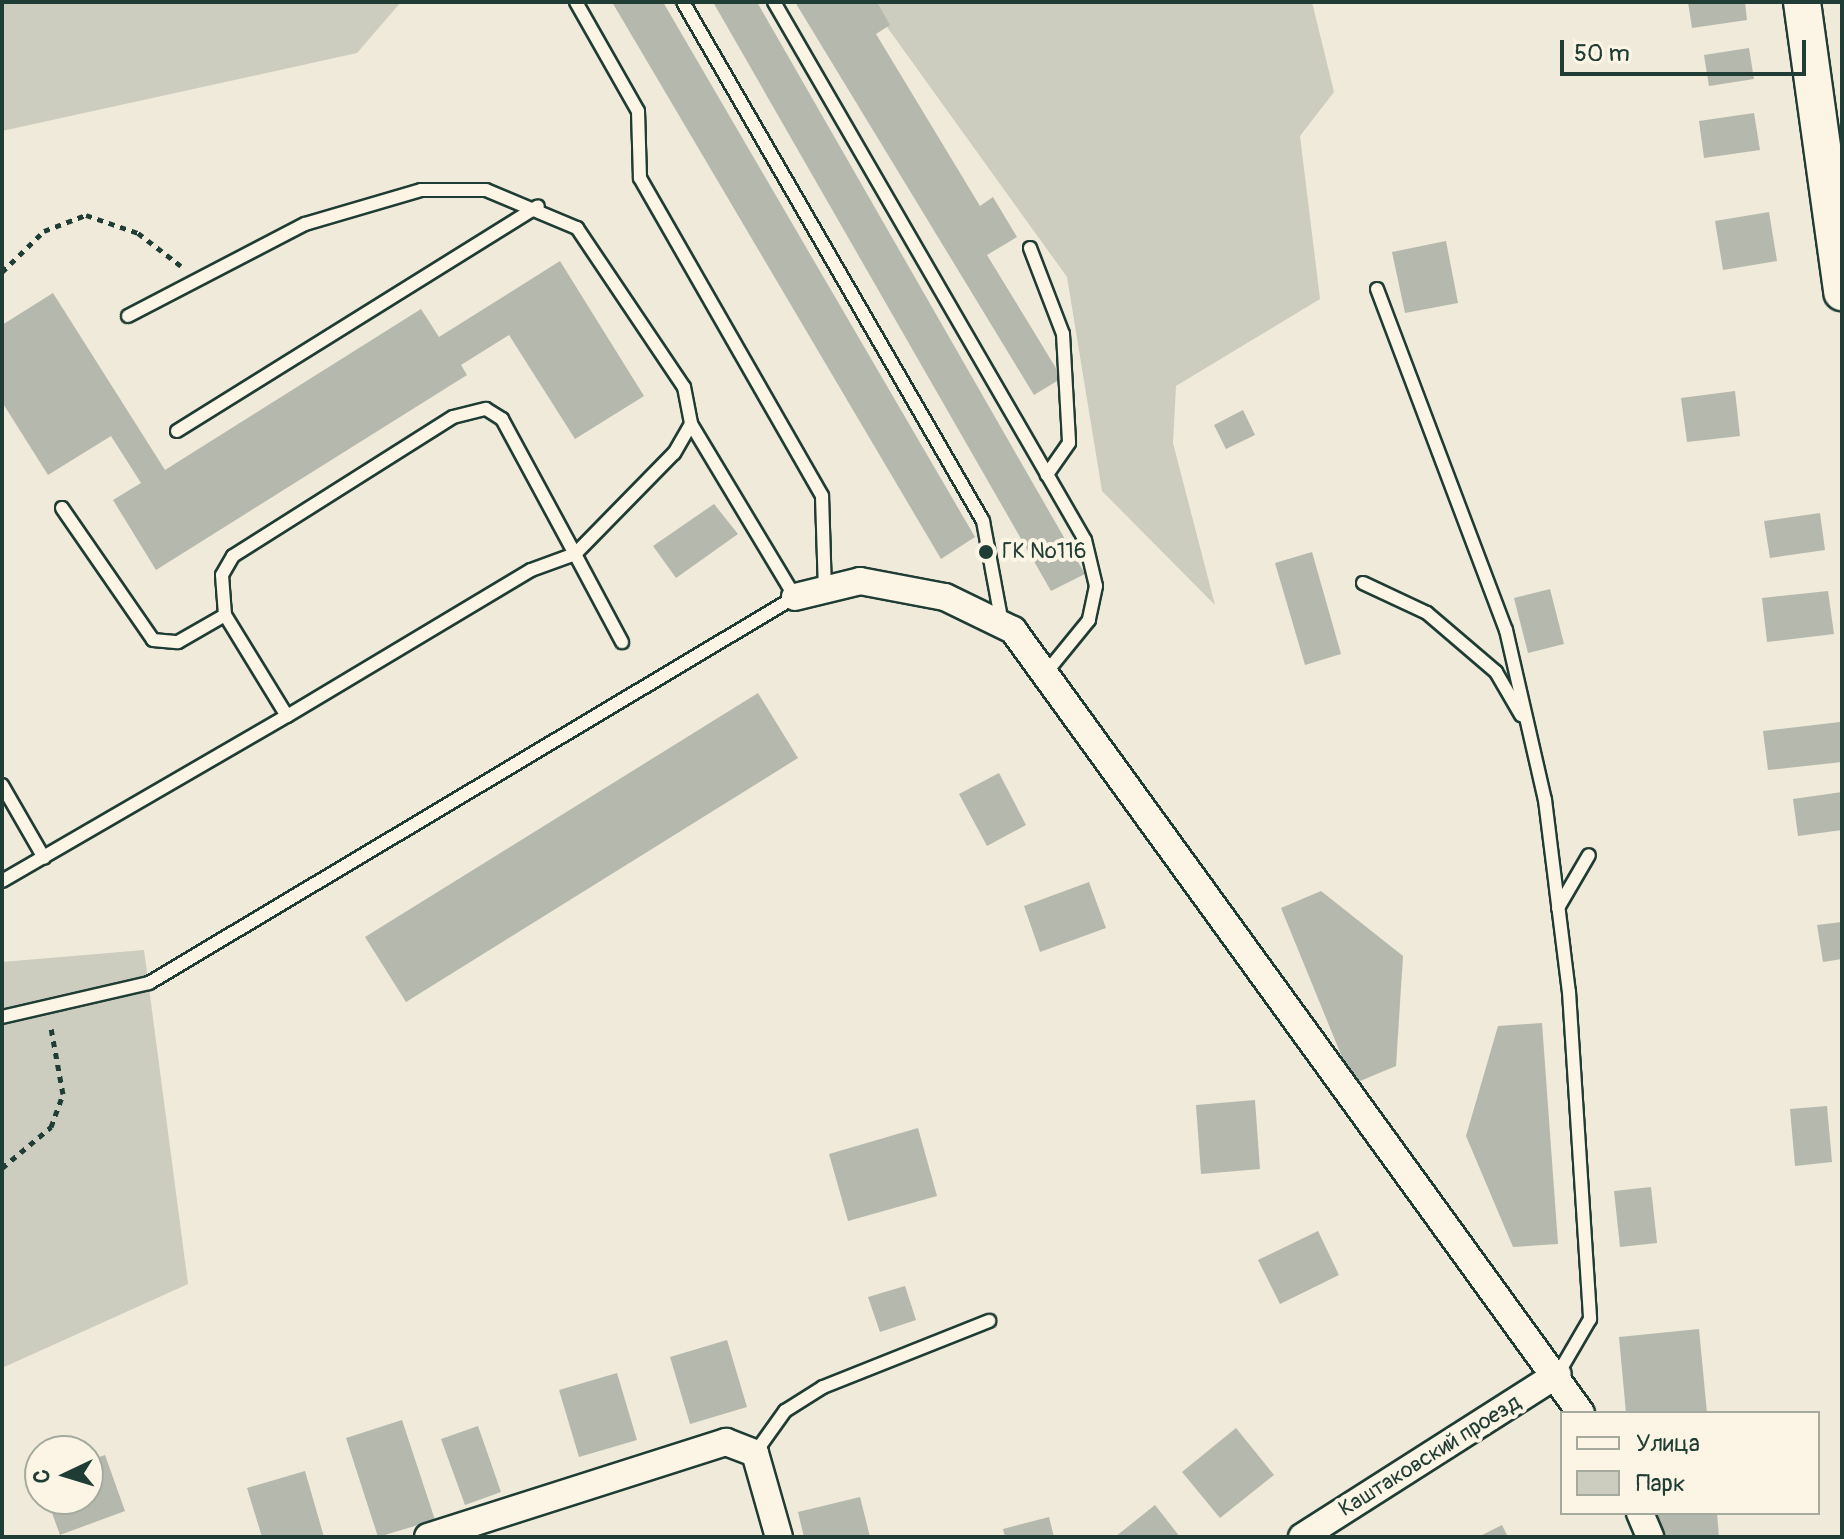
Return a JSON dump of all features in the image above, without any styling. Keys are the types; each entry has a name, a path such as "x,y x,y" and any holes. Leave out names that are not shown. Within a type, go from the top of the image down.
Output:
{"street":[{"path":"1802,2 1842,292"},
{"path":"795,597 860,581 945,597 1002,624 1045,674 1558,1374 1580,1411"},
{"name":"Каштаковский проезд","path":"1302,1537 1558,1374"},
{"path":"428,1537 726,1442 755,1453 779,1537"},
{"path":"1641,1515 1650,1537"}],"lane":[{"path":"576,2 638,111 640,178 822,496 825,590"},
{"path":"683,2 983,521 1002,624"},
{"path":"774,2 1085,540 1096,586 1082,633 1045,674"},
{"path":"2,1017 149,983 795,597 691,424 684,387 577,228 538,206 486,190 421,190 305,224 128,316"},
{"path":"177,431 538,206"},
{"path":"1030,248 1063,334 1069,443 1047,475"},
{"path":"1377,289 1506,630 1528,728 1558,908 1590,1319 1558,1374"},
{"path":"287,716 225,615 222,575 233,556 466,410 486,409 502,419 622,642"},
{"path":"2,881 531,570 575,554 674,453 691,424"},
{"path":"62,508 153,640 178,642 225,615"},
{"path":"1363,583 1427,613 1496,672 1528,728"},
{"path":"2,785 44,858"},
{"path":"1558,908 1589,855"},
{"path":"755,1453 785,1411 823,1387 989,1321"}],"path":[{"path":"2,272 44,231 86,215 138,233 196,281"},
{"path":"2,1168 51,1127 63,1094 47,1007"}],"green space":[{"path":"2,2 401,2 357,53 2,131"},
{"path":"869,2 1312,2 1334,92 1300,136 1320,299 1176,386 1173,443 1215,605 1102,491 1067,277"},
{"path":"144,950 188,1284 2,1368 2,962"}],"building":[{"path":"612,2 663,2 975,537 941,559"},
{"path":"713,2 757,2 1085,574 1051,591"},
{"path":"795,2 877,2 890,25 876,34 980,206 993,197 1017,237 987,255 1062,378 1034,395"},
{"path":"1688,2 1745,2 1747,20 1692,28"},
{"path":"1749,48 1754,79 1709,86 1704,55"},
{"path":"1754,113 1760,150 1704,158 1699,121"},
{"path":"1769,212 1777,261 1723,270 1715,221"},
{"path":"1446,241 1458,303 1405,313 1392,252"},
{"path":"560,261 644,396 575,439 509,335 461,365 467,375 156,570 113,500 141,483 111,436 48,475 2,402 2,325 53,293 165,470 421,309 439,337"},
{"path":"1735,391 1740,436 1687,442 1681,398"},
{"path":"1243,410 1255,435 1226,449 1214,425"},
{"path":"714,504 738,534 676,578 653,546"},
{"path":"1820,513 1825,550 1770,558 1764,521"},
{"path":"1312,552 1341,654 1305,665 1275,563"},
{"path":"1550,589 1564,644 1528,653 1514,598"},
{"path":"1828,591 1834,634 1767,642 1762,598"},
{"path":"758,693 798,758 406,1002 365,937"},
{"path":"1840,722 1842,762 1768,770 1763,731"},
{"path":"999,773 1026,825 987,846 959,794"},
{"path":"1842,792 1842,830 1798,836 1793,799"},
{"path":"1089,882 1106,928 1040,952 1024,906"},
{"path":"1321,891 1403,956 1396,1066 1353,1084 1281,908"},
{"path":"1842,922 1842,959 1823,962 1817,925"},
{"path":"1542,1023 1558,1244 1513,1247 1466,1136 1498,1026"},
{"path":"1255,1100 1260,1169 1201,1174 1196,1105"},
{"path":"1827,1106 1832,1162 1795,1166 1790,1109"},
{"path":"918,1128 937,1196 848,1221 829,1154"},
{"path":"1651,1187 1657,1243 1620,1247 1614,1191"},
{"path":"1318,1231 1339,1275 1280,1304 1258,1260"},
{"path":"905,1286 916,1320 880,1332 868,1297"},
{"path":"1699,1329 1707,1411 1626,1411 1619,1337"},
{"path":"727,1340 747,1407 690,1424 670,1357"},
{"path":"617,1373 637,1440 579,1457 559,1390"},
{"path":"402,1420 435,1520 378,1537 346,1438"},
{"path":"478,1426 501,1492 465,1505 441,1439"},
{"path":"1236,1428 1274,1475 1220,1518 1182,1472"},
{"path":"104,1455 125,1511 60,1535 53,1515 104,1515"},
{"path":"305,1471 324,1537 262,1537 247,1488"},
{"path":"860,1497 870,1537 804,1537 798,1512"},
{"path":"1155,1505 1180,1537 1115,1537"},
{"path":"1652,1515 1717,1515 1719,1537 1663,1537"},
{"path":"1049,1517 1054,1537 1005,1537 1003,1529"},
{"path":"1502,1525 1508,1537 1478,1537"}],"place":[{"name":"ГК №116","path":"986,552"}]}
